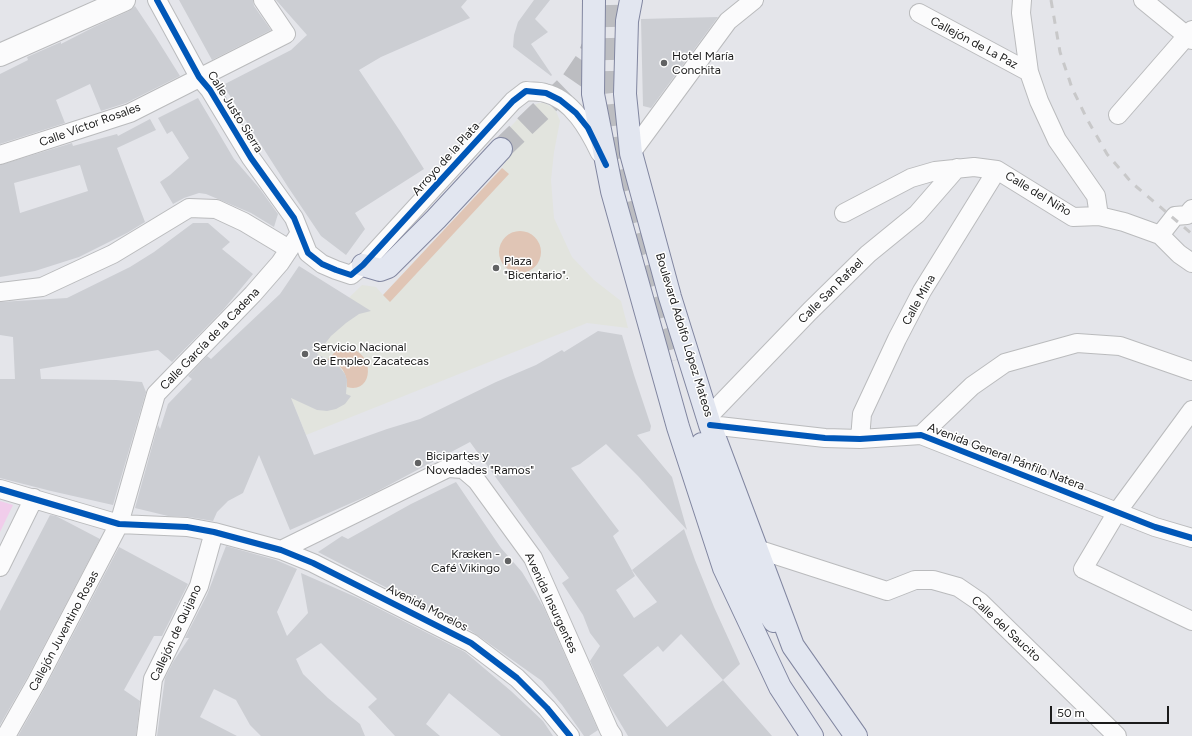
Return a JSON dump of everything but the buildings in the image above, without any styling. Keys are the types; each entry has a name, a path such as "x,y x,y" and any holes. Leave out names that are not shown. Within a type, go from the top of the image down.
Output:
{"main road":[{"path":"594,0 593,94 606,165 678,427 724,568 780,686 812,736"},
{"name":"Boulevard Adolfo López Mateos","path":"631,0 627,21 625,94 631,153 670,297 709,421 793,646 856,736"},
{"path":"363,265 380,270 388,267 436,219 501,149"},
{"path":"676,360 738,552 754,590 771,617 793,646"}],"street":[{"path":"0,55 124,0"},
{"name":"Calle Justo Sierra","path":"158,0 200,77 210,90 251,158 294,218 300,233"},
{"name":"Calle Víctor Rosales","path":"0,155 130,113 286,34 263,0"},
{"path":"631,153 728,21 754,0"},
{"path":"1022,0 1021,13 1030,72 1039,101 1057,140 1096,196 1098,216"},
{"path":"1118,115 1190,35 1143,0"},
{"name":"Callejón de La Paz","path":"919,13 1030,72"},
{"name":"Arroyo de la Plata","path":"300,233 308,253 322,264 351,275 363,265 514,100 526,91 546,93 560,100 576,113 588,128 606,165"},
{"name":"Calle del Niño","path":"844,213 912,178 936,171 974,167 997,170 1073,217 1098,216 1124,222 1160,235"},
{"name":"Calle San Rafael","path":"709,421 810,311 868,254 917,214 957,168"},
{"name":"Calle Mina","path":"860,439 862,414 897,339 922,291 997,170"},
{"path":"0,292 42,287 113,254 189,208 216,209 244,222 289,249"},
{"path":"1190,214 1175,216 1160,235 1178,254 1192,263"},
{"name":"Calle García de la Cadena","path":"119,524 156,394 253,294 280,263 300,233"},
{"path":"921,435 972,386 1005,363 1077,343 1120,346 1192,371"},
{"path":"1192,410 1117,512 1083,569 1192,621"},
{"name":"Avenida General Pánfilo Natera","path":"709,421 825,438 860,439 921,435 1155,527 1192,538"},
{"name":"Avenida Insurgentes","path":"281,550 448,468 463,469 477,481 533,558 613,736"},
{"name":"Avenida Morelos","path":"0,489 119,524 188,527 247,540 281,550 333,573 471,644 517,678 547,708 570,736"},
{"path":"0,567 34,498"},
{"name":"Callejón Juventino Rosas","path":"6,736 36,683 119,524"},
{"path":"1155,527 1192,525"},
{"name":"Callejón de Quijano","path":"146,736 153,679 199,586 214,532"},
{"name":"Calle del Saucito","path":"757,550 888,591 915,580 933,580 958,587 980,602 1105,732"}],"shaded area":[{"name":"Plaza \"Bicentario\".","path":"539,103 544,103 552,107 556,111 560,121 554,152 551,180 554,218 572,257 594,280 621,301 628,328 587,323 306,435 276,361 312,334 362,285 376,287 383,295 502,168 508,157 488,151 529,107"},
{"path":"502,168 509,174 390,302 383,295"},
{"path":"516,231 524,231 535,237 541,248 541,256 535,267 524,273 516,273 505,267 499,256 499,248 505,237"},
{"path":"344,348 354,350 362,355 366,362 368,370 367,378 363,384 356,388 347,387 346,377 342,369 336,363 327,360 336,351"},
{"path":"0,501 13,505 0,532"}],"tunnel":[{"path":"610,5 611,84 618,147 641,238 676,360"},
{"path":"501,149 572,81 587,59 596,39"}],"railway":[{"path":"1051,0 1060,52 1072,88 1087,119 1107,154 1132,183 1192,234"}],"cycle path":[{"path":"157,0 199,77 210,90 251,158 294,218 308,253 322,264 336,270 351,275 363,265 513,101 526,91 546,93 560,100 576,113 588,128 606,165"},
{"path":"710,425 825,438 860,439 921,435 1155,527 1192,538"},
{"path":"0,489 119,524 187,527 214,532 281,550 313,563 471,643 517,678 547,708 570,736"}],"place":[{"name":"Hotel María Conchita","path":"664,63"},
{"name":"Plaza \"Bicentario\".","path":"496,268"},
{"name":"Servicio Nacional de Empleo Zacatecas","path":"305,354"},
{"name":"Bicipartes y Novedades \"Ramos\"","path":"418,463"},
{"name":"Kræken - Café Vikingo","path":"508,561"}]}
